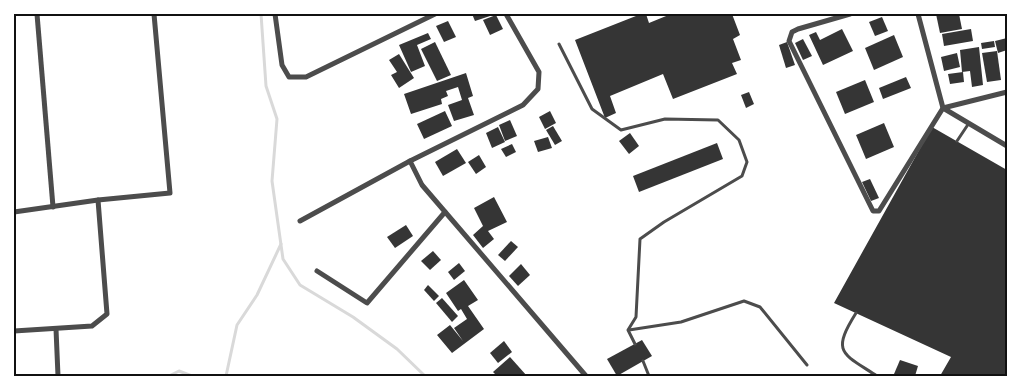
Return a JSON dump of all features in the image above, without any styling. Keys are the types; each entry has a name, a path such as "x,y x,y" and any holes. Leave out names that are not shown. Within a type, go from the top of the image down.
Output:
{"street":[{"path":"37,14 53,207"},
{"path":"14,212 98,200 170,194 154,14"},
{"path":"275,14 282,64 289,77 306,77 435,14"},
{"path":"300,222 410,161 523,104 538,89 539,72 506,14"},
{"path":"850,14 792,32 789,41 873,211 879,212 943,108 1007,92"},
{"path":"918,14 943,108 1007,146"},
{"path":"410,161 422,185 586,376"},
{"path":"14,331 92,326 107,314 98,200"},
{"path":"317,271 367,303 445,212"},
{"path":"56,329 58,376"}],"lane":[{"path":"559,44 592,109 621,130 665,119 718,120 738,140 747,162 742,176 664,222 640,239 636,317 628,330"},
{"path":"957,141 969,123"},
{"path":"628,330 681,322 744,301 760,307 807,365"},
{"path":"856,313 843,334 842,344 847,356 877,376"},
{"path":"628,330 634,344"},
{"path":"643,361 649,376"}],"building":[{"path":"472,14 492,14 493,15 475,21"},
{"path":"641,14 646,14 649,23 671,14 732,14 740,35 733,39 741,60 732,63 737,74 673,99 663,74 610,96 616,113 605,118 575,40"},
{"path":"936,14 959,14 962,29 940,33"},
{"path":"496,15 503,29 490,35 483,20"},
{"path":"882,17 888,31 875,36 869,22"},
{"path":"448,21 456,37 444,42 436,26"},
{"path":"842,29 853,51 823,65 809,35 816,32 820,40"},
{"path":"971,29 973,41 944,46 942,34"},
{"path":"428,33 431,39 417,45 425,66 411,72 399,45"},
{"path":"894,35 903,57 874,70 865,48"},
{"path":"1007,38 1007,50 998,53 995,41"},
{"path":"803,39 812,56 803,60 795,43"},
{"path":"994,41 995,47 982,49 981,43"},
{"path":"435,42 451,75 437,81 421,49"},
{"path":"787,42 795,65 786,68 779,45"},
{"path":"979,47 983,85 972,87 970,71 962,72 960,50"},
{"path":"997,51 1001,80 987,82 982,53"},
{"path":"957,53 960,67 944,71 941,57"},
{"path":"399,54 414,78 399,88 391,75 397,72 389,60"},
{"path":"963,72 964,82 950,84 948,74"},
{"path":"466,73 473,96 468,98 474,115 454,121 448,105 462,100 458,87 446,91 448,96 441,99 442,104 411,114 404,94"},
{"path":"906,77 911,88 883,99 879,88"},
{"path":"865,80 874,102 845,114 836,92"},
{"path":"749,92 754,104 746,108 741,95"},
{"path":"445,111 452,126 424,139 417,124"},
{"path":"550,111 556,123 545,129 539,117"},
{"path":"510,120 517,136 505,141 499,125"},
{"path":"884,123 894,147 866,159 856,135"},
{"path":"553,126 562,141 555,145 546,130"},
{"path":"498,127 505,142 492,148 486,133"},
{"path":"932,127 1007,170 1007,376 940,376 951,357 834,303"},
{"path":"630,133 639,146 629,154 619,141"},
{"path":"548,137 552,148 538,152 534,141"},
{"path":"717,143 723,159 639,192 633,176"},
{"path":"512,144 516,152 506,157 501,149"},
{"path":"457,149 466,163 443,176 435,162"},
{"path":"479,155 486,167 476,174 468,162"},
{"path":"870,179 879,198 871,201 862,182"},
{"path":"494,197 507,222 488,231 494,239 483,248 473,235 483,226 474,208"},
{"path":"406,225 413,236 395,248 387,237"},
{"path":"511,241 518,247 505,261 498,255"},
{"path":"433,251 441,260 430,270 421,261"},
{"path":"459,263 465,271 454,280 448,272"},
{"path":"521,264 530,275 518,286 509,276"},
{"path":"464,280 478,300 468,306 484,329 452,353 437,335 450,325 463,341 454,328 467,319 461,309 458,311 446,293"},
{"path":"428,285 439,296 434,301 424,290"},
{"path":"442,298 458,316 452,322 436,303"},
{"path":"642,340 652,356 617,376 607,359"},
{"path":"504,341 512,352 498,363 490,353"},
{"path":"510,357 527,376 497,376 493,372"},
{"path":"900,360 918,366 915,376 894,374"}],"waterway":[{"path":"261,14 266,86 277,119 272,181 283,259 300,285 353,317 397,349 425,376"},
{"path":"226,376 237,325 257,295 281,244"},
{"path":"169,376 179,371 192,376"}]}
